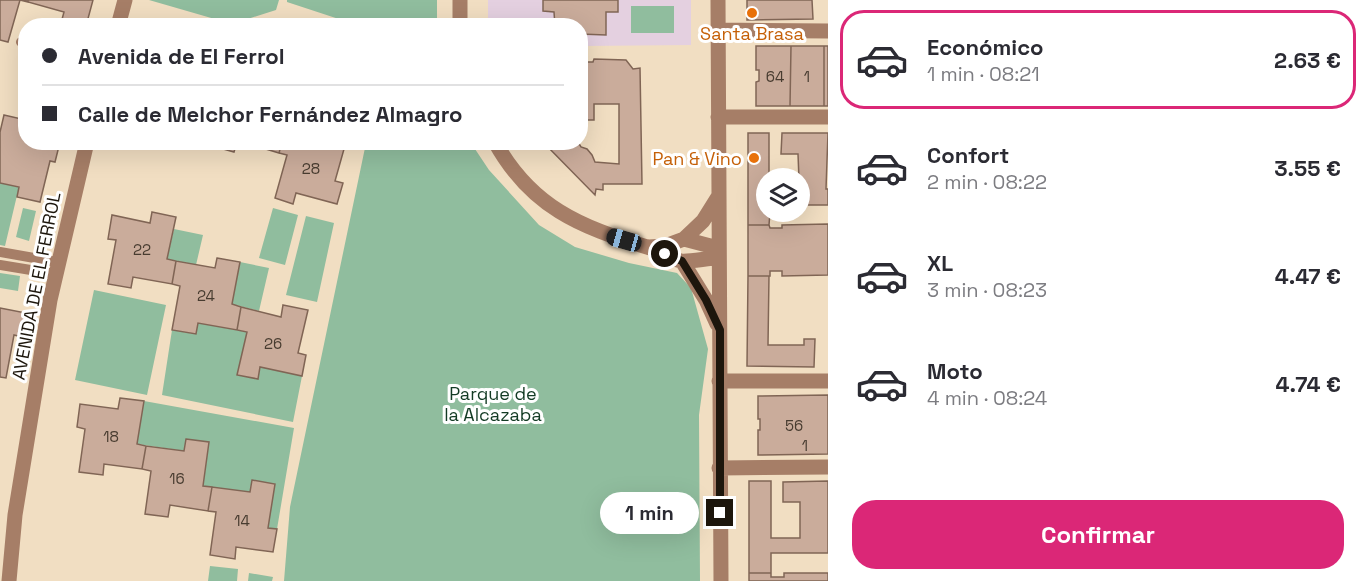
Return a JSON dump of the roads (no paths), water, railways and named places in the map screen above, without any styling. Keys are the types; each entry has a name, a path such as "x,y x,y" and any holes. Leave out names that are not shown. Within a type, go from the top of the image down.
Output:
{"street":[{"path":"120,18 125,0"},
{"path":"460,0 460,18"},
{"path":"718,0 721,581"},
{"path":"718,30 828,31"},
{"path":"718,117 828,117"},
{"name":"AVENIDA DE EL FERROL","path":"9,581 15,515 56,268 85,150"},
{"path":"501,150 528,186 558,211 586,227 682,261 718,253"},
{"path":"649,248 665,246 684,238 703,221 718,197"},
{"path":"684,238 718,253"},
{"path":"682,261 706,300 720,330"},
{"path":"719,381 828,381"},
{"path":"719,468 828,467"}],"lane":[{"path":"0,252 56,268"},
{"path":"0,265 56,268"}],"place":[{"name":"Santa Brasa","path":"752,13"},
{"name":"Pan & Vino","path":"754,158"}],"park label":[{"name":"Parque de la Alcazaba","path":"493,403"}]}
